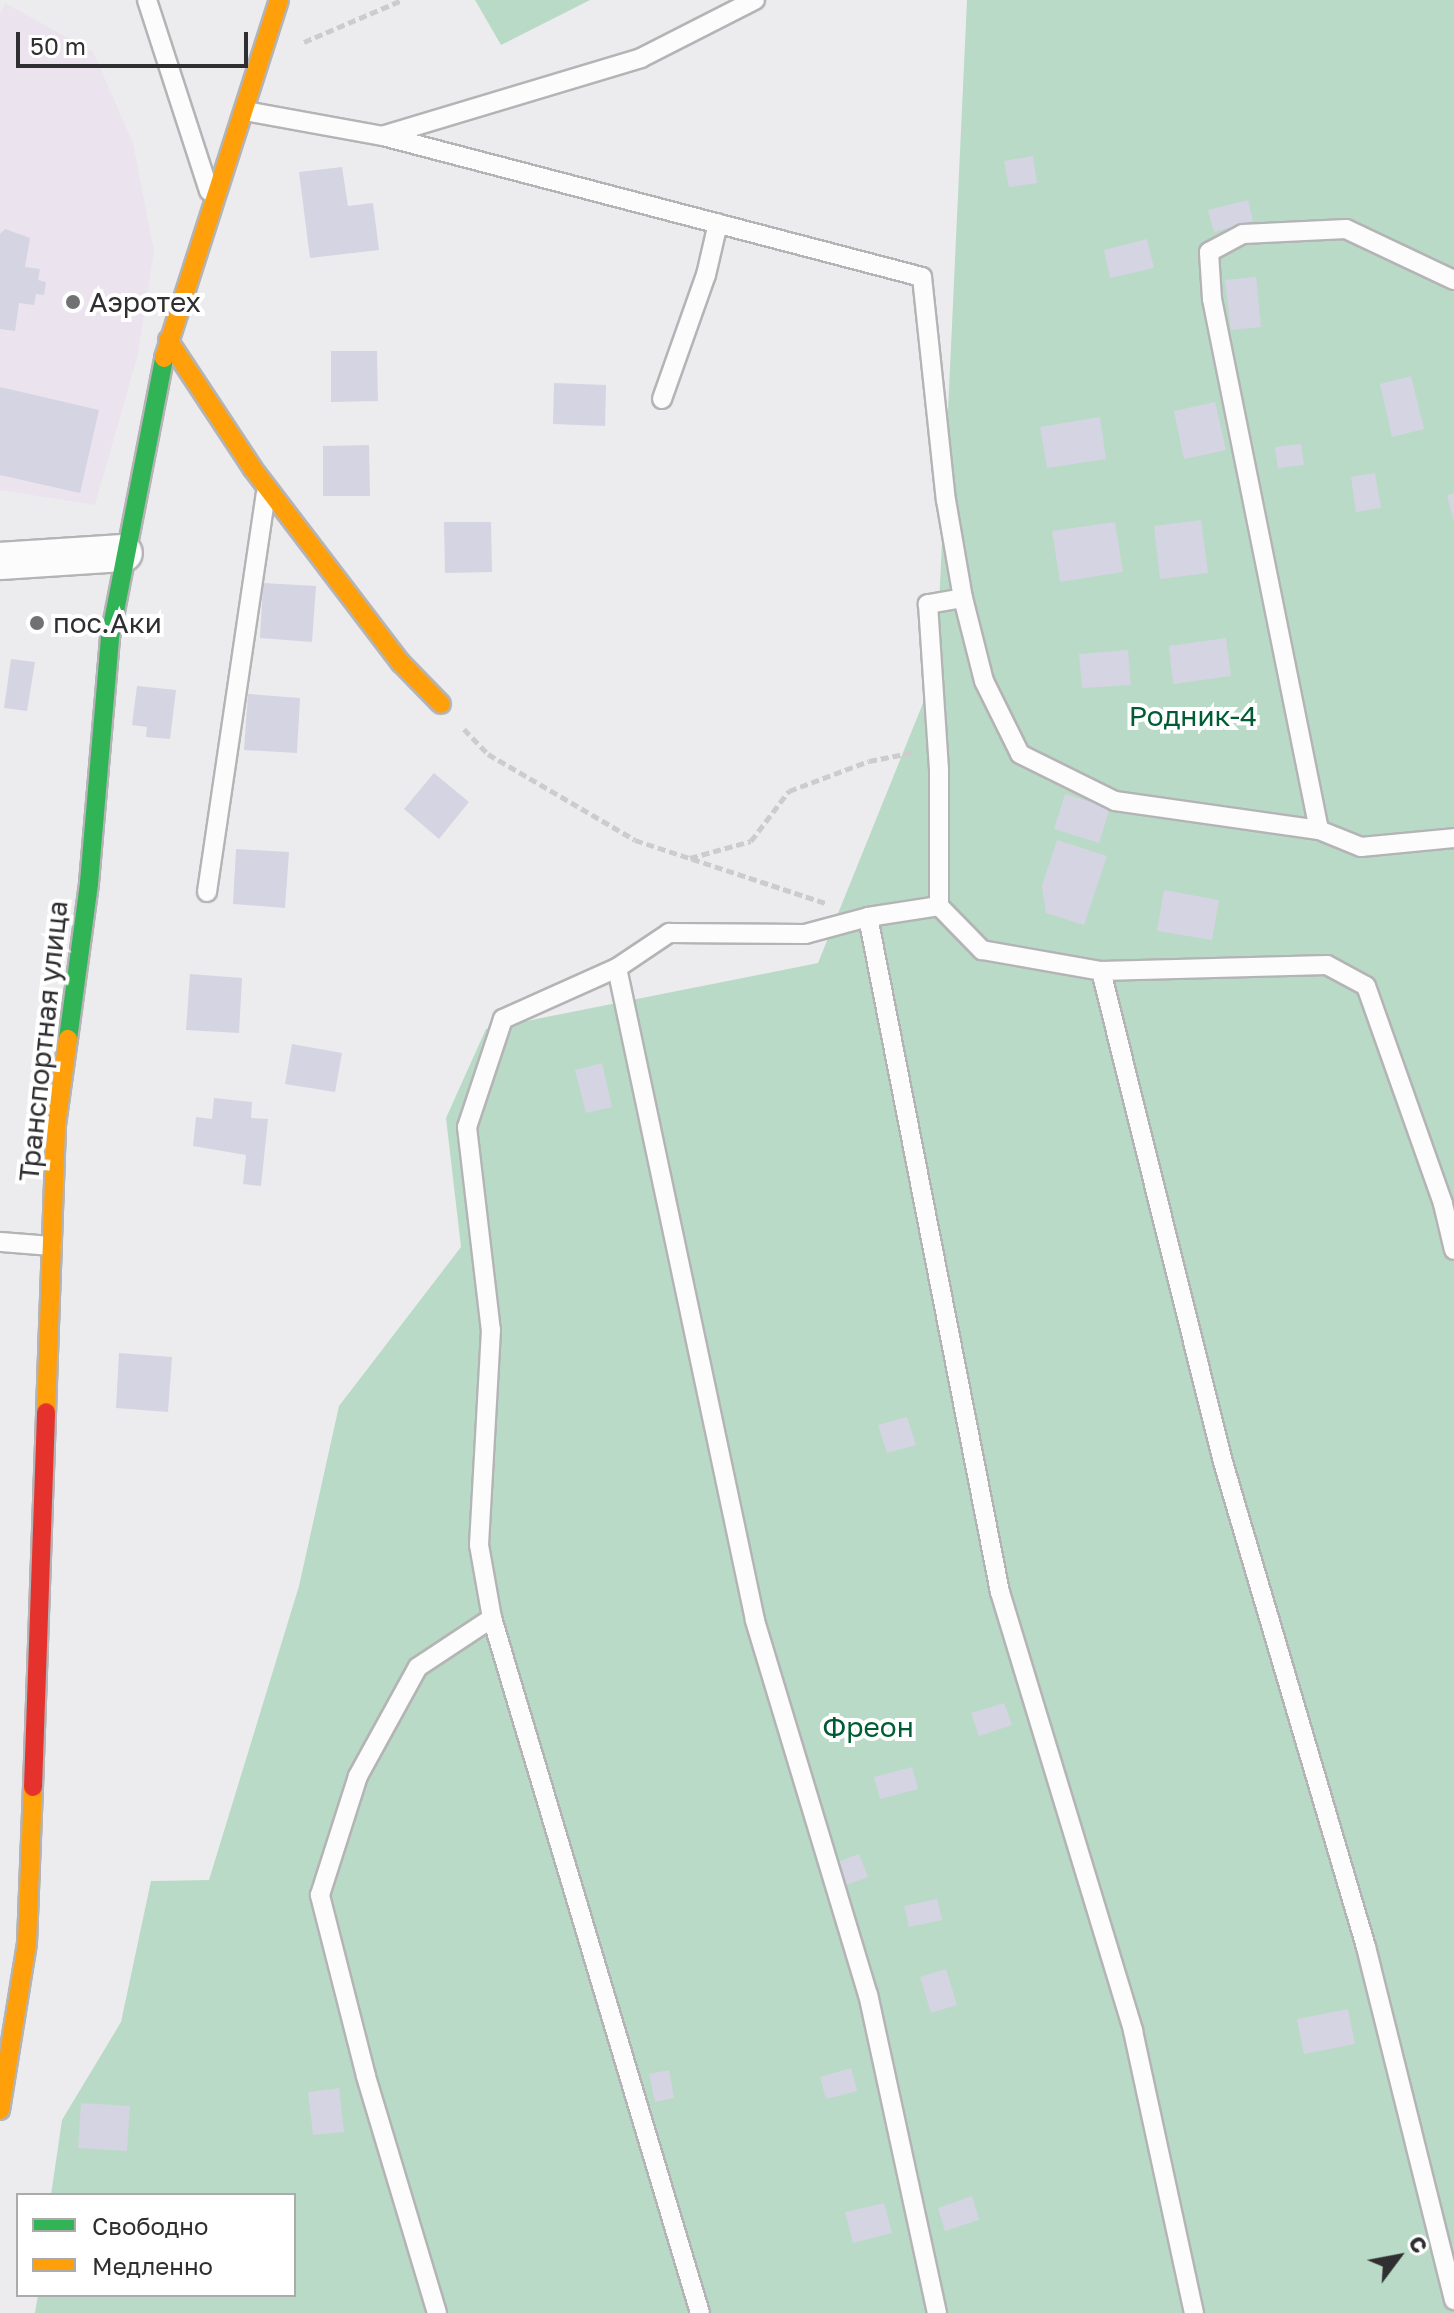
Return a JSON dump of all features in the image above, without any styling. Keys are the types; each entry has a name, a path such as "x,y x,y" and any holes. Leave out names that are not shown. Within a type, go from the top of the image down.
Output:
{"street":[{"name":"Транспортная улица","path":"0,2110 27,1943 56,1125 89,883 110,637 168,340 211,197 263,60 279,0"},
{"path":"168,340 267,487 401,663 441,704"},
{"path":"0,561 124,553"}],"lane":[{"path":"147,0 211,197"},
{"path":"383,136 641,58 755,0"},
{"path":"245,111 383,136 922,277 963,598 984,681 1020,754 1115,801 1319,830 1361,847 1454,838"},
{"path":"662,399 706,275 718,223"},
{"path":"1319,830 1212,299 1209,252 1243,234 1346,229 1454,280"},
{"path":"207,892 267,487"},
{"path":"963,598 928,604 937,747 939,906 982,950 1101,971 1327,965 1366,986 1443,1204 1454,1250"},
{"path":"700,2313 492,1618 479,1545 491,1330 467,1127 503,1019 617,968 669,933 805,934 868,917 939,906"},
{"path":"868,917 1000,1592 1133,2031 1194,2313"},
{"path":"617,968 755,1620 868,1995 937,2313"},
{"path":"1101,971 1223,1462 1366,1947 1454,2300"},
{"path":"0,1242 52,1246"},
{"path":"437,2313 366,2076 320,1895 358,1776 418,1667 492,1618"}],"path":[{"path":"263,60 402,0"},
{"path":"441,704 488,754 635,840 868,917"},
{"path":"689,858 751,841 789,791 869,761 937,747"}],"shaded area":[{"name":"Аэротех","path":"5,3 93,52 133,143 154,251 138,354 95,505 0,490 0,14"}],"green space":[{"path":"475,0 590,0 501,45"},
{"name":"Фреон","path":"967,0 1454,0 1454,2313 35,2313 38,2297 296,2297 296,2193 51,2193 62,2120 121,2022 151,1881 209,1880 299,1586 339,1406 461,1247 446,1118 486,1029 818,963 936,671"}],"building":[{"path":"1033,156 1037,183 1009,187 1004,161"},
{"path":"342,167 348,206 373,203 379,250 310,258 299,172"},
{"path":"1248,200 1253,221 1214,232 1208,210"},
{"path":"5,229 30,238 25,267 40,269 38,280 46,282 44,295 36,294 34,305 19,303 15,331 0,329 0,234"},
{"path":"1147,239 1154,268 1110,278 1104,250"},
{"path":"1256,277 1261,327 1231,330 1225,280"},
{"path":"331,351 377,351 378,401 331,402"},
{"path":"1411,376 1424,429 1392,437 1380,384"},
{"path":"554,383 606,385 605,426 553,424"},
{"path":"0,387 99,410 80,493 0,475"},
{"path":"1215,402 1226,450 1184,459 1174,411"},
{"path":"1100,417 1106,459 1047,468 1040,427"},
{"path":"1301,444 1304,465 1278,468 1275,447"},
{"path":"369,445 370,496 323,496 323,446"},
{"path":"1375,473 1381,508 1356,512 1351,477"},
{"path":"1454,493 1454,519 1453,519 1447,495"},
{"path":"1201,520 1208,573 1160,579 1154,526"},
{"path":"444,522 491,522 492,572 445,573"},
{"path":"1115,522 1123,572 1060,582 1052,531"},
{"path":"263,583 316,586 312,642 260,638"},
{"path":"1226,638 1231,676 1173,684 1169,646"},
{"path":"1128,650 1131,685 1082,688 1079,654"},
{"path":"11,659 35,662 27,711 4,708"},
{"path":"137,686 176,690 170,739 146,737 147,727 132,725"},
{"path":"248,694 300,698 297,753 244,750"},
{"path":"434,773 469,802 439,839 404,809"},
{"path":"1065,794 1110,808 1099,843 1054,829"},
{"path":"1057,840 1107,856 1084,925 1046,913 1042,886"},
{"path":"236,849 289,852 285,908 233,904"},
{"path":"1164,890 1219,900 1212,940 1157,931"},
{"path":"190,974 242,978 239,1033 186,1030"},
{"path":"292,1044 342,1053 335,1092 285,1084"},
{"path":"602,1063 612,1107 586,1113 575,1070"},
{"path":"214,1098 252,1102 251,1118 268,1119 261,1186 243,1184 246,1155 193,1146 196,1117 212,1119"},
{"path":"119,1353 172,1357 168,1412 116,1408"},
{"path":"907,1417 916,1445 887,1453 878,1425"},
{"path":"1004,1703 1012,1725 979,1736 971,1713"},
{"path":"912,1767 918,1789 880,1799 874,1777"},
{"path":"859,1854 868,1877 846,1885 838,1862"},
{"path":"937,1899 942,1920 909,1927 904,1906"},
{"path":"946,1969 957,2005 931,2013 920,1977"},
{"path":"1348,2009 1355,2044 1304,2054 1297,2019"},
{"path":"851,2068 857,2091 826,2099 820,2077"},
{"path":"669,2070 674,2098 655,2102 649,2074"},
{"path":"339,2088 344,2132 313,2135 308,2092"},
{"path":"81,2103 130,2106 127,2151 78,2148"},
{"path":"972,2196 979,2220 945,2231 938,2208"},
{"path":"884,2203 892,2233 853,2243 845,2212"}],"traffic: fast":[{"path":"68,1039 89,883 110,637 164,358"}],"traffic: slow":[{"path":"164,358 279,0"},
{"path":"168,340 253,469 401,663 441,704"},
{"path":"46,1412 56,1125 68,1039"},
{"path":"0,2110 27,1943 33,1787"}],"traffic: jam":[{"path":"33,1787 46,1412"}],"place":[{"name":"Аэротех","path":"73,302"},
{"name":"пос.Аки","path":"37,623"}],"park label":[{"name":"Родник-4","path":"1193,716"}]}
